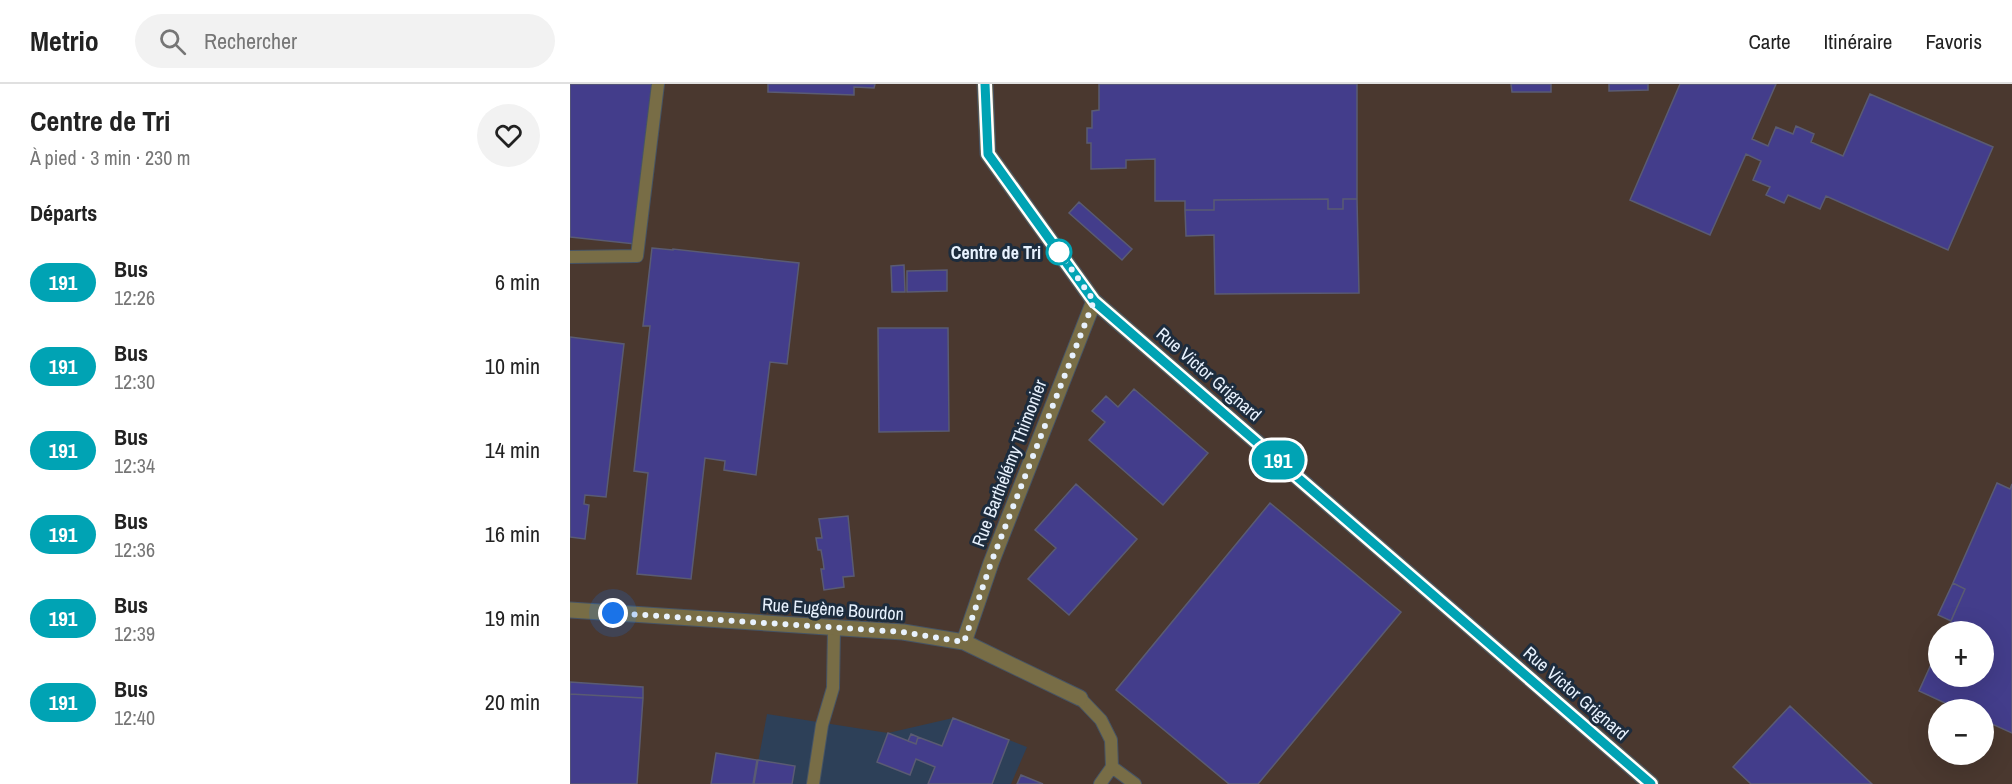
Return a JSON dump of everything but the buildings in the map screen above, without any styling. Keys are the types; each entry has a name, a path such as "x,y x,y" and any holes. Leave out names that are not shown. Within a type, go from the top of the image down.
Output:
{"street":[{"name":"Rue Victor Grignard","path":"985,84 988,154 1094,301 1651,784"},
{"name":"Rue Barthélémy Thimonier","path":"964,642 991,563 1094,301"},
{"name":"Rue Eugène Bourdon","path":"570,610 903,632 964,642 1080,698"}],"lane":[{"path":"570,257 637,256 658,84"},
{"path":"813,784 822,725 833,688 834,628"},
{"path":"1080,698 1101,720 1111,740 1112,767 1100,784"},
{"path":"1112,767 1135,784"}],"shaded area":[{"path":"570,84 2012,84 2012,784 570,784"},
{"path":"767,714 888,733 953,718 1027,747 1011,784 754,784"}],"bus line":[{"name":"191","path":"985,84 988,154 1094,301 1651,784"}],"place":[{"name":"Centre de Tri","path":"1059,252"}],"route":[{"path":"613,613 903,632 964,642 991,563 1094,301 1055,246 1059,252"}]}
